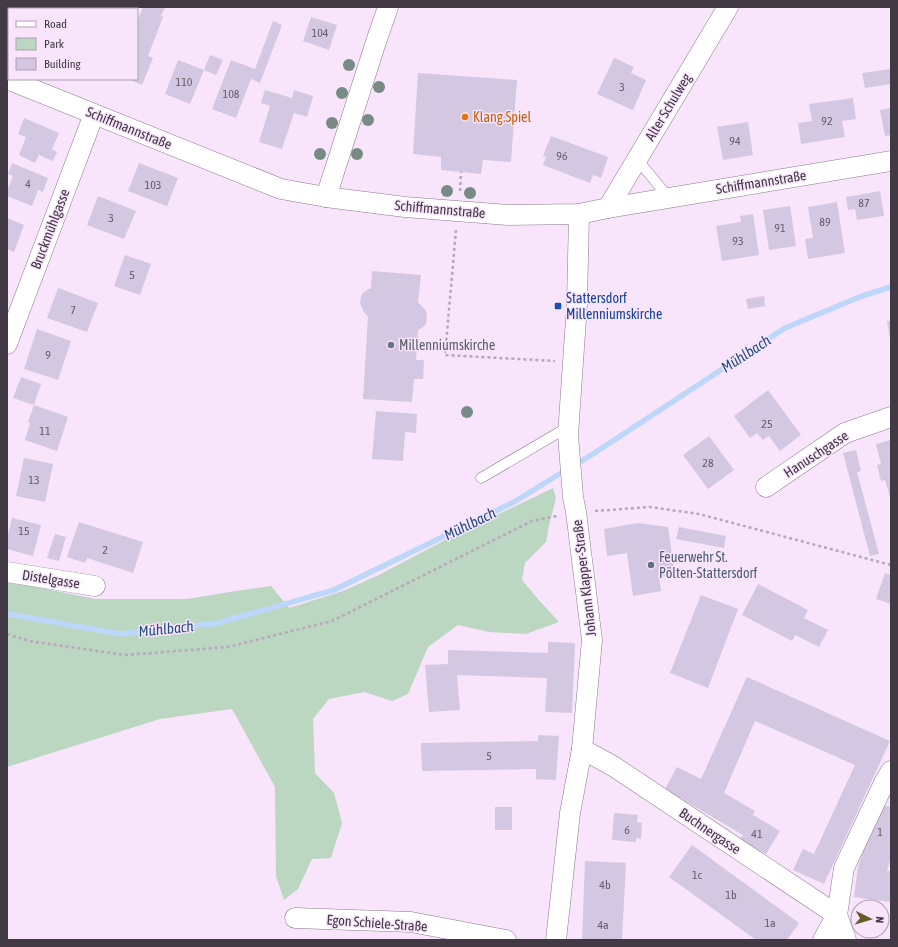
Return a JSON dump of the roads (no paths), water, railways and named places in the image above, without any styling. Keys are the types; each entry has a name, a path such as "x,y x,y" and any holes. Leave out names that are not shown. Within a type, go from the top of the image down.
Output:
{"street":[{"path":"326,197 388,7"},
{"name":"Alter Schulweg","path":"608,208 728,7"},
{"name":"Schiffmannstraße","path":"9,80 281,189 326,197 404,207 508,216 579,214 891,161"},
{"name":"Bruckmühlgasse","path":"7,344 94,114"},
{"name":"Johann Klapper-Straße","path":"556,940 570,813 582,749 592,640 574,504 568,431 577,304 579,214"},
{"name":"Hanuschgasse","path":"766,487 845,433 891,417"},
{"name":"Distelgasse","path":"7,572 95,586"},
{"name":"Buchnergasse","path":"582,749 613,766 837,915"},
{"path":"823,940 837,915 844,868 891,771"},
{"path":"837,915 846,940"},
{"name":"Egon Schiele-Straße","path":"295,918 411,922 506,940"}],"lane":[{"path":"636,159 668,198"},
{"path":"481,478 568,431"}],"waterway":[{"name":"Mühlbach","path":"574,466 785,328 862,296 891,287"},
{"name":"Mühlbach","path":"7,614 121,634 218,623 334,590 514,502 566,470"}],"place":[{"name":"Klang.Spiel","path":"465,117"},
{"name":"Stattersdorf Millenniumskirche","path":"558,306"},
{"name":"Millenniumskirche","path":"391,345"},
{"name":"Feuerwehr St. Pölten-Stattersdorf","path":"651,565"}]}
